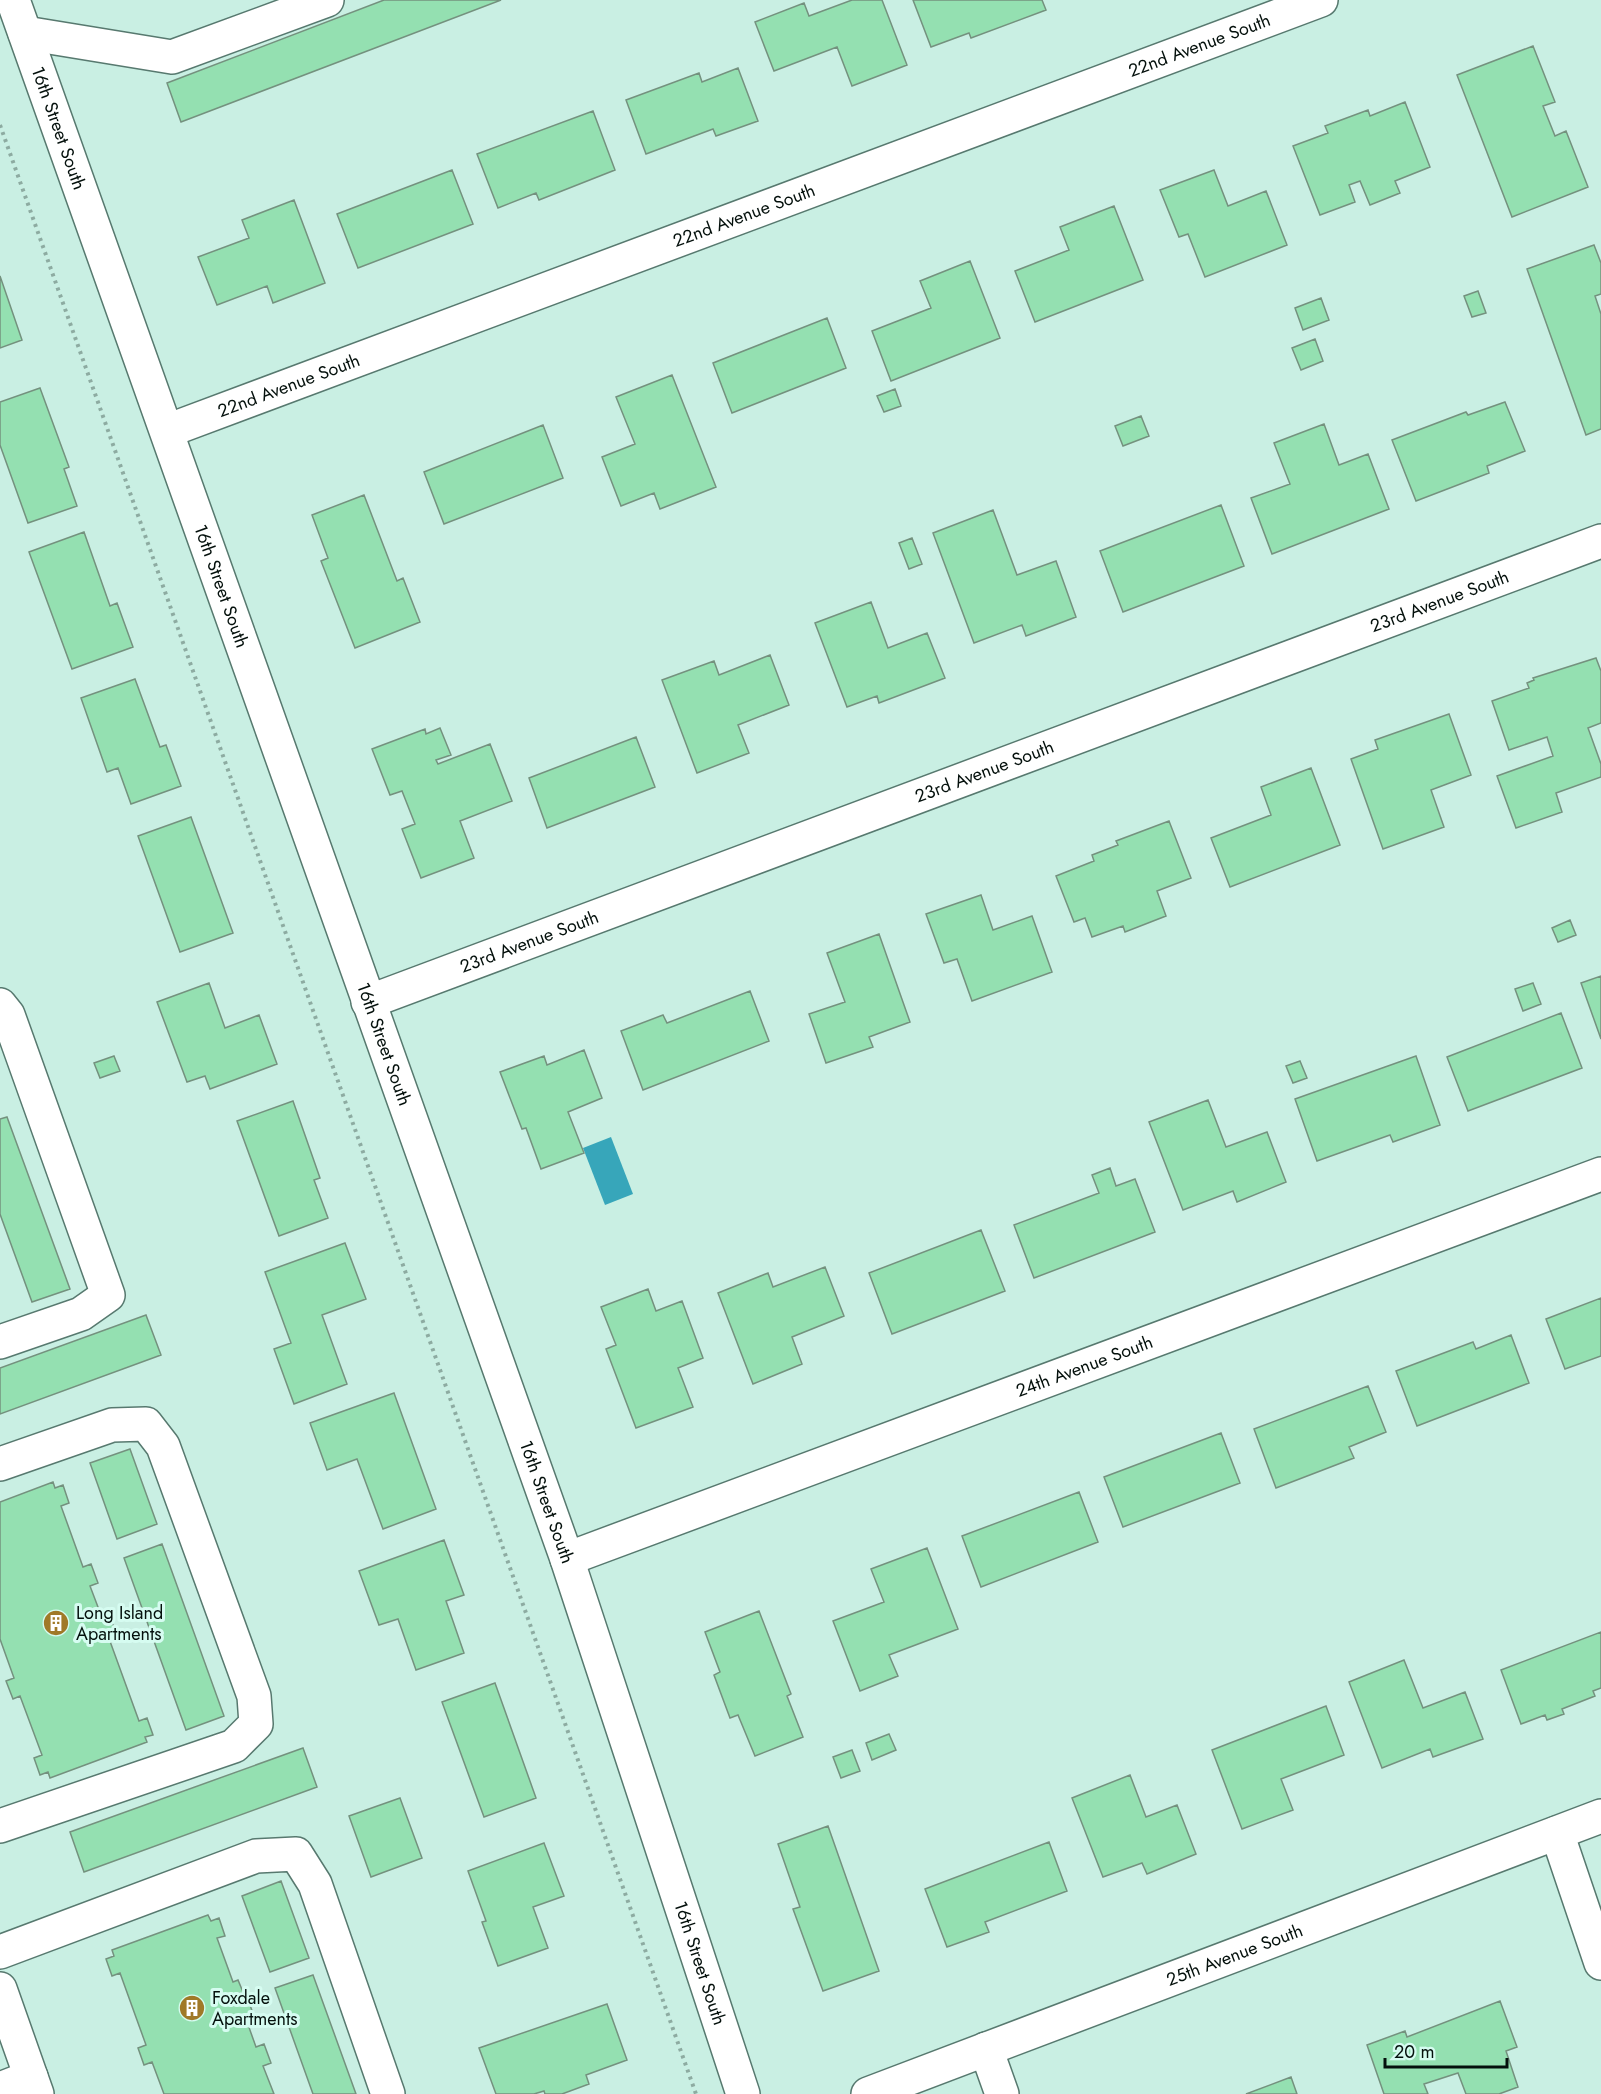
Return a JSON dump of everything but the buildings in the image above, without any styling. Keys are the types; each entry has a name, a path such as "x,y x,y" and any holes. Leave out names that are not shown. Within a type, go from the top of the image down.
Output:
{"street":[{"name":"16th Street South","path":"13,0 567,1559 743,2094"},
{"path":"25,33 172,57 327,0"},
{"name":"22nd Avenue South","path":"166,431 1321,0"},
{"name":"23rd Avenue South","path":"368,1002 1601,541"},
{"path":"0,1005 9,1015 108,1295 81,1314 0,1342"},
{"name":"24th Avenue South","path":"567,1559 1601,1173"},
{"path":"0,1464 111,1425 146,1424 163,1446 254,1696 256,1724 234,1746 0,1826"},
{"name":"25th Avenue South","path":"868,2094 1601,1816"},
{"path":"1557,1833 1601,1963"},
{"path":"0,1953 256,1856 296,1854 315,1884 388,2094"},
{"path":"0,1989 34,2086 0,2090"},
{"path":"986,2049 1002,2094"}],"path":[{"path":"0,125 696,2094"}],"water":[{"path":"611,1137 633,1194 605,1205 583,1148"}],"place":[{"name":"Long Island Apartments","path":"56,1623"},
{"name":"Foxdale Apartments","path":"192,2008"}]}
